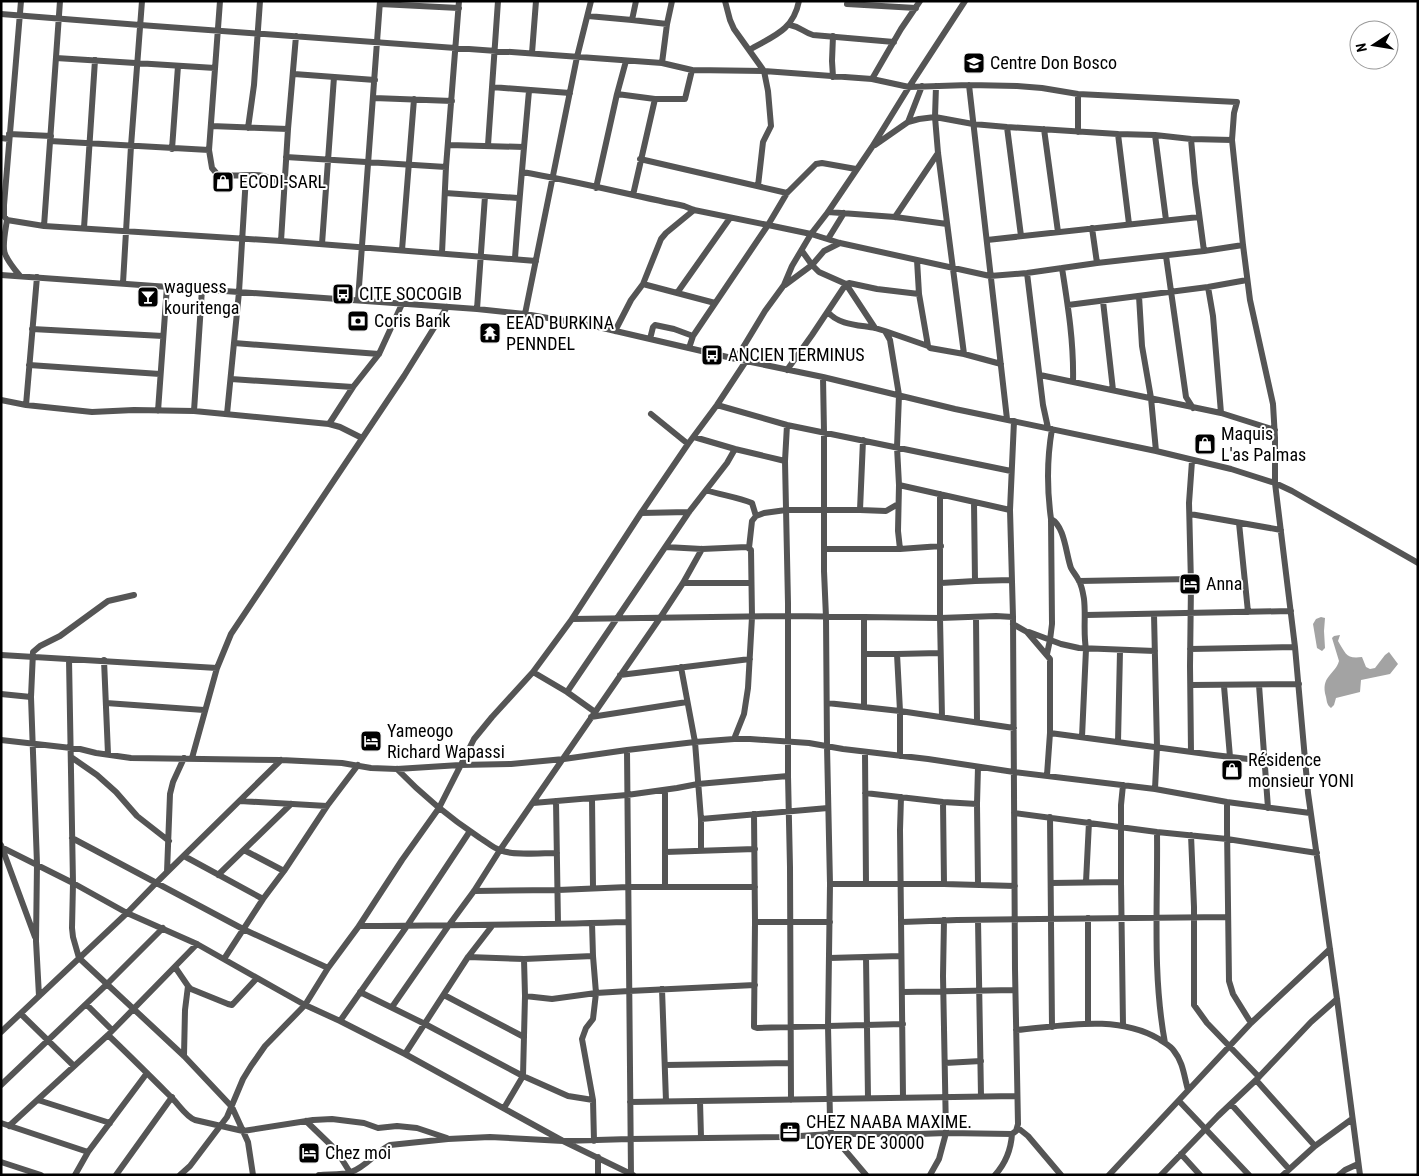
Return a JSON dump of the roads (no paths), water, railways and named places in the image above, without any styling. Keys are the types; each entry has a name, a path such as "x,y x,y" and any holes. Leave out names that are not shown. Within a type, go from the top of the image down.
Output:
{"street":[{"path":"20,276 9,264 2,248 7,220 4,216 4,205 21,1"},
{"path":"44,226 60,1"},
{"path":"124,283 131,146 142,1"},
{"path":"220,1 210,126 209,150 212,168 216,174 246,176 257,174 268,176 284,187"},
{"path":"248,128 259,33 260,1"},
{"path":"488,145 498,1"},
{"path":"532,53 536,1"},
{"path":"525,314 570,93 591,1"},
{"path":"632,20 636,1"},
{"path":"662,63 672,1"},
{"path":"725,1 734,29 764,71 771,126 763,142 758,186"},
{"path":"749,50 790,25 800,1"},
{"path":"736,359 765,311 784,285 792,266 811,234 872,147 965,1"},
{"path":"358,300 380,2 459,5 446,167 442,253"},
{"path":"847,4 918,4"},
{"path":"872,79 918,4"},
{"path":"1,14 662,63 692,70 764,71 872,79 909,87 969,85 1042,88 1078,94 1237,102 1234,113 1232,140 1247,280 1254,324 1273,404 1275,483 1295,646 1310,813 1317,852 1360,1175"},
{"path":"588,16 667,24"},
{"path":"790,25 813,35 894,42"},
{"path":"281,241 296,36"},
{"path":"833,36 833,77"},
{"path":"56,58 214,68"},
{"path":"84,228 95,60"},
{"path":"596,188 626,61"},
{"path":"172,149 178,66"},
{"path":"618,94 655,99 685,99 692,70"},
{"path":"294,74 375,80"},
{"path":"322,244 334,77"},
{"path":"320,1175 350,1174 384,1148 390,1146 448,1139 490,1137 594,1141 701,1137 784,1137 831,1134 1012,1134 1016,1132 1018,1128 1010,420 990,276 969,85"},
{"path":"908,122 922,86"},
{"path":"936,86 935,118 938,153 964,354"},
{"path":"492,88 570,93"},
{"path":"515,258 518,198 529,91"},
{"path":"1078,94 1078,132"},
{"path":"374,98 452,102"},
{"path":"402,250 414,99"},
{"path":"633,196 655,99"},
{"path":"872,147 908,122 935,118 1007,127 1232,140"},
{"path":"210,126 288,130"},
{"path":"1007,127 1021,236"},
{"path":"1044,129 1058,232"},
{"path":"1118,134 1129,224"},
{"path":"1155,135 1166,220"},
{"path":"1,138 9,136 50,138 89,143 209,150"},
{"path":"1191,139 1204,252"},
{"path":"449,145 524,147"},
{"path":"895,217 938,153"},
{"path":"286,157 446,167"},
{"path":"640,159 787,193"},
{"path":"689,348 693,336 787,193 816,164 822,163 856,169"},
{"path":"522,172 553,177 730,218 768,224 840,243 990,276 1204,252 1243,245"},
{"path":"227,414 239,292 246,176"},
{"path":"445,193 518,198"},
{"path":"477,309 485,196"},
{"path":"615,331 631,300 643,284 661,239 694,210"},
{"path":"828,212 895,217 947,224"},
{"path":"828,239 844,213"},
{"path":"987,240 1199,217"},
{"path":"677,293 730,218"},
{"path":"7,220 44,226 242,238 536,261"},
{"path":"1092,228 1097,263"},
{"path":"784,285 812,265 824,251 840,243"},
{"path":"802,251 819,272 846,284 850,283 877,289 920,294"},
{"path":"1166,256 1186,397 1193,408"},
{"path":"917,260 928,346"},
{"path":"1062,268 1068,305 1073,382"},
{"path":"1028,273 1043,405 1050,429 1049,504 1052,589 1050,640 1047,654"},
{"path":"1,274 477,309 552,318 650,338 899,396 1231,469 1275,483 1292,491 1418,563"},
{"path":"26,405 36,277"},
{"path":"1068,305 1208,288 1247,280"},
{"path":"643,284 715,303"},
{"path":"787,370 846,284"},
{"path":"846,284 875,328"},
{"path":"158,411 167,286"},
{"path":"1208,288 1221,413"},
{"path":"194,411 202,289"},
{"path":"1139,296 1142,346 1151,398 1156,451"},
{"path":"1103,301 1113,390"},
{"path":"329,424 353,387 379,354 402,304"},
{"path":"192,758 204,710 230,634 404,376 447,307"},
{"path":"828,312 832,318 885,331 930,348 964,354 1002,364"},
{"path":"650,338 655,325 674,328 693,336"},
{"path":"32,329 163,336"},
{"path":"885,331 890,340 899,396 897,447 900,548"},
{"path":"234,343 379,354"},
{"path":"180,1175 190,1166 221,1126 251,1066 265,1046 305,1005 328,968 359,926 439,808 474,740 533,672 572,619 641,513 746,361"},
{"path":"29,365 160,374"},
{"path":"1040,375 1221,413 1275,430"},
{"path":"823,377 830,884 829,1100 831,1134 839,1141 866,1175"},
{"path":"231,379 353,387"},
{"path":"1178,404 1186,397"},
{"path":"1,400 26,405 92,412 134,410 194,411 329,424 340,427 362,438"},
{"path":"717,405 787,425 1011,471"},
{"path":"651,414 688,444"},
{"path":"787,425 785,461 788,616 791,1100"},
{"path":"694,436 735,450 785,461"},
{"path":"860,510 863,440"},
{"path":"567,692 689,512 735,450"},
{"path":"1191,752 1190,487 1192,460"},
{"path":"899,485 1010,510"},
{"path":"706,490 752,503 756,516"},
{"path":"940,494 942,717"},
{"path":"974,502 975,581"},
{"path":"734,738 744,714 748,688 752,617 751,550 749,548 752,521 756,516 764,513 786,510 886,511 898,504"},
{"path":"641,513 689,512"},
{"path":"1190,514 1281,530"},
{"path":"1051,519 1058,525 1071,568 1079,581 1084,597 1086,615 1084,637 1086,649 1082,737"},
{"path":"1239,523 1248,612"},
{"path":"824,549 940,546"},
{"path":"666,547 702,549 749,548"},
{"path":"392,1007 474,891 500,850 660,618 702,549"},
{"path":"1079,581 1191,579"},
{"path":"940,584 1011,580"},
{"path":"683,583 752,583"},
{"path":"39,996 36,941 37,864 31,696 33,652 36,648 60,636 99,606 134,594"},
{"path":"1086,615 1291,611"},
{"path":"1154,614 1157,747 1155,789"},
{"path":"572,619 788,616 940,618 1013,616"},
{"path":"864,617 864,707"},
{"path":"976,617 977,722"},
{"path":"1013,624 1050,640 1086,649 1156,651"},
{"path":"1028,632 1047,654 1050,661 1050,733 1047,776"},
{"path":"1190,649 1295,646"},
{"path":"1118,742 1120,651"},
{"path":"864,654 940,653"},
{"path":"897,654 900,756"},
{"path":"1,655 217,668"},
{"path":"69,659 73,936 79,958 184,1056 232,1107 248,1142 254,1175"},
{"path":"620,675 750,659"},
{"path":"104,660 108,754"},
{"path":"681,667 695,742 702,852"},
{"path":"533,672 567,692 593,715 687,702"},
{"path":"1191,685 1298,684"},
{"path":"1259,685 1268,808"},
{"path":"1224,686 1230,757"},
{"path":"1,694 31,696"},
{"path":"106,703 204,710"},
{"path":"827,703 900,711 1014,728"},
{"path":"1050,733 1265,761"},
{"path":"1,740 71,747 145,759 281,760 397,769 511,764 734,738 827,746 1155,789 1228,802 1310,813"},
{"path":"1,845 127,913 197,944 305,1005 405,1054 563,1141 632,1174 630,1139 627,750"},
{"path":"865,752 866,884"},
{"path":"71,758 97,775 116,792 137,816 169,841"},
{"path":"167,872 170,794 173,782 184,758"},
{"path":"1,1032 127,913 281,760"},
{"path":"224,959 243,928 327,806 358,765"},
{"path":"978,767 976,804 978,884"},
{"path":"397,769 413,786 439,808 500,850 512,853 558,853"},
{"path":"533,803 627,795 698,784 788,776"},
{"path":"1122,785 1123,1025"},
{"path":"665,790 665,887"},
{"path":"865,793 976,804"},
{"path":"901,797 903,1097"},
{"path":"592,798 593,888"},
{"path":"240,801 327,806"},
{"path":"556,801 558,924"},
{"path":"943,802 944,884"},
{"path":"1228,802 1230,983 1237,1001 1251,1023"},
{"path":"218,875 291,804"},
{"path":"701,819 828,808"},
{"path":"1014,813 1317,852"},
{"path":"754,814 754,1027 790,1028 903,1024"},
{"path":"1050,817 1052,1027"},
{"path":"1086,882 1089,822"},
{"path":"340,1021 407,926 470,831"},
{"path":"1157,832 1156,918 1160,1015 1165,1043"},
{"path":"1191,835 1194,917 1194,1005 1207,1023 1315,1146"},
{"path":"72,838 243,928 328,968"},
{"path":"1,845 36,941"},
{"path":"665,852 755,849"},
{"path":"244,850 284,871"},
{"path":"184,856 263,899"},
{"path":"1051,883 1121,882"},
{"path":"830,884 978,884 1015,886"},
{"path":"474,891 628,887 755,887"},
{"path":"902,922 1051,918 1228,917"},
{"path":"1088,918 1088,1024"},
{"path":"930,1175 940,1159 946,1133 944,920"},
{"path":"978,920 981,1096"},
{"path":"359,926 492,926 628,922"},
{"path":"755,922 830,922"},
{"path":"592,923 592,956 596,993 593,1019 586,1028 582,1039 592,1100 594,1141"},
{"path":"405,1054 468,957 492,926"},
{"path":"1,1085 163,928"},
{"path":"9,1126 134,1009 197,944"},
{"path":"1109,1175 1251,1023 1330,949"},
{"path":"468,957 524,959 592,956"},
{"path":"866,956 868,1098"},
{"path":"829,958 901,956"},
{"path":"504,1108 523,1076 524,959"},
{"path":"175,967 188,986 228,1004 232,1004 257,978"},
{"path":"525,996 552,999 596,993 755,985"},
{"path":"184,1056 185,1010 188,986"},
{"path":"662,989 666,1101"},
{"path":"903,992 1015,990"},
{"path":"360,992 523,1076 568,1096 592,1100"},
{"path":"444,995 524,1036"},
{"path":"1161,1175 1311,1022 1337,999"},
{"path":"86,1004 147,1074 192,1118 243,1131 332,1119 364,1123 378,1128 421,1128 448,1139"},
{"path":"21,1014 74,1066"},
{"path":"1016,1030 1088,1024 1123,1025 1142,1030 1173,1049 1183,1067 1188,1090"},
{"path":"945,1063 981,1061"},
{"path":"664,1066 790,1063"},
{"path":"75,1175 88,1152 147,1074"},
{"path":"630,1102 1017,1096"},
{"path":"116,1175 172,1097"},
{"path":"38,1100 110,1123"},
{"path":"700,1101 701,1137"},
{"path":"1179,1101 1248,1175"},
{"path":"1230,1104 1289,1169"},
{"path":"1283,1175 1315,1146 1352,1119"},
{"path":"306,1122 336,1150 350,1174"},
{"path":"1,1123 88,1152"},
{"path":"1018,1128 1028,1136 1061,1175"},
{"path":"995,1175 1009,1152 1012,1134"},
{"path":"1181,1154 1200,1175"},
{"path":"598,1157 598,1175"},
{"path":"1,1162 41,1175"},
{"path":"1339,1175 1344,1170 1358,1164"}],"place":[{"name":"Centre Don Bosco","path":"974,63"},
{"name":"ECODI-SARL","path":"223,182"},
{"name":"CITE SOCOGIB","path":"343,294"},
{"name":"waguess kouritenga","path":"148,297"},
{"name":"Coris Bank","path":"358,321"},
{"name":"EEAD BURKINA PENNDEL","path":"490,333"},
{"name":"ANCIEN TERMINUS","path":"712,355"},
{"name":"Maquis L'as Palmas","path":"1205,444"},
{"name":"Anna","path":"1190,584"},
{"name":"Yameogo Richard Wapassi","path":"371,741"},
{"name":"Résidence monsieur YONI","path":"1232,770"},
{"name":"CHEZ NAABA MAXIME. LOYER DE 30000","path":"790,1132"},
{"name":"Chez moi","path":"309,1153"}]}
